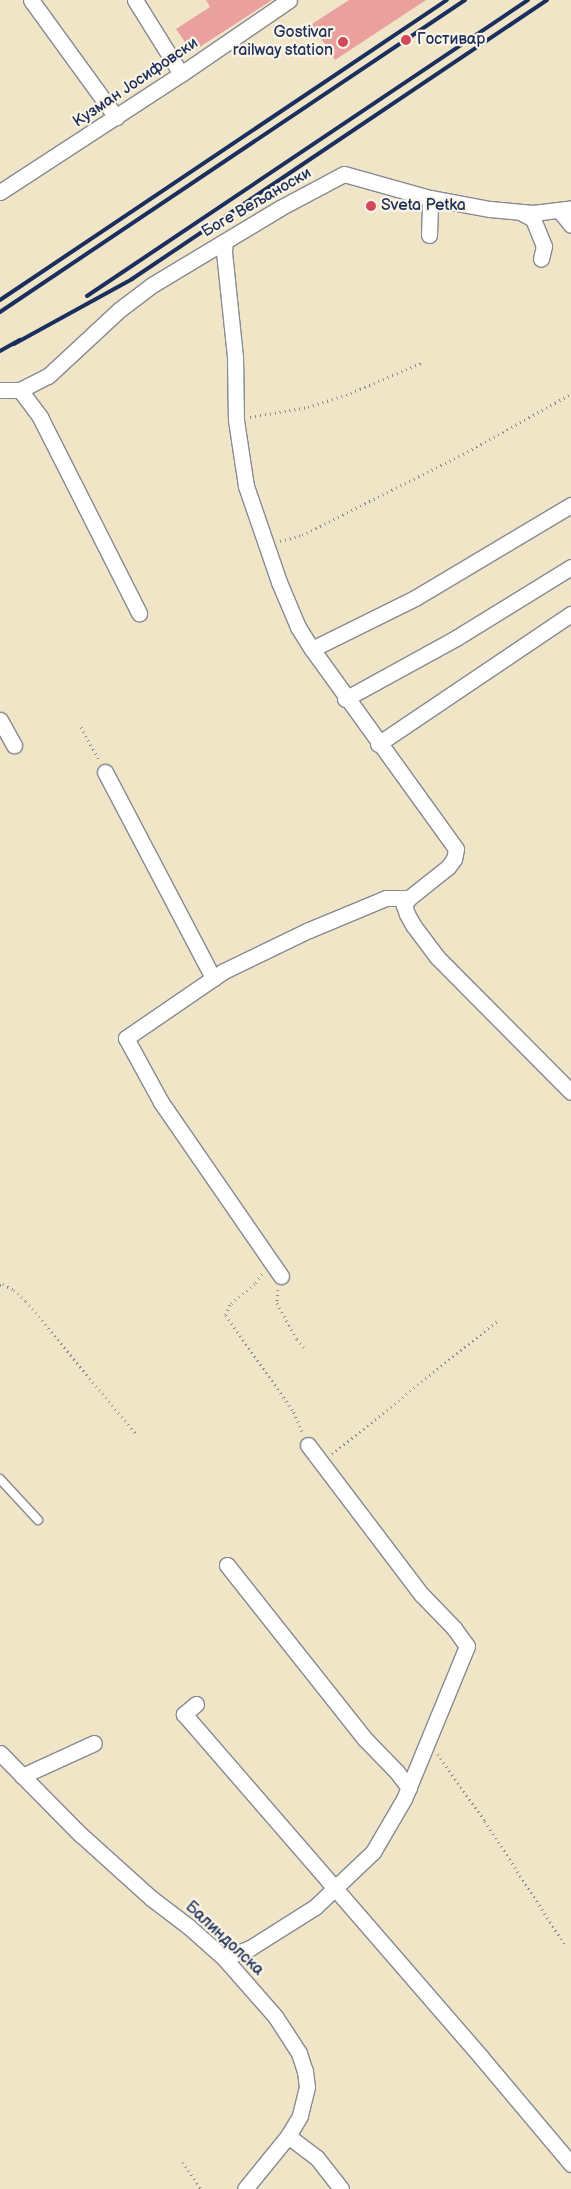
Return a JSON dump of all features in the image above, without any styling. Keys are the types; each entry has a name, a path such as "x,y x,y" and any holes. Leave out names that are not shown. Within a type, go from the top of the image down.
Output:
{"street":[{"path":"31,0 116,117"},
{"path":"135,0 181,74"},
{"name":"Кузман Јосифовски","path":"0,192 181,74 289,0"},
{"name":"Боге Вељаноски","path":"0,390 20,390 48,376 118,310 152,285 280,208 344,174 430,198 522,213 565,209"},
{"path":"429,235 430,198"},
{"path":"565,209 571,225"},
{"path":"522,213 533,219 544,246 541,259"},
{"path":"225,242 224,252 235,357 236,420 246,486 266,546 298,627 312,650 345,699 456,849 454,859 448,867 409,898 404,905 407,914 413,926 438,957 571,1092"},
{"path":"20,390 40,417 139,613"},
{"path":"312,650 415,598 571,505"},
{"path":"345,699 456,638 571,567"},
{"path":"378,744 571,614"},
{"path":"0,720 14,745"},
{"path":"105,772 212,978"},
{"path":"281,1276 161,1102 126,1038 212,978 309,930 386,898 409,898"},
{"path":"224,1958 250,1948 315,1907 373,1852 409,1788 426,1742 468,1646 454,1628 421,1594 308,1445"},
{"path":"227,1565 366,1739 397,1772 409,1788"},
{"path":"196,1704 184,1714 335,1887 571,2164"},
{"path":"22,1776 94,1743"},
{"name":"Балиндолска","path":"0,1753 80,1834 151,1898 224,1958 275,2016 299,2054 305,2071 304,2102 300,2116 288,2136 245,2189"},
{"path":"288,2136 316,2158 341,2189"}],"lane":[{"path":"0,1479 38,1520"}],"path":[{"path":"236,420 308,407 346,395 421,363"},
{"path":"266,546 302,535 463,454 571,394"},
{"path":"81,727 105,772"},
{"path":"270,1260 255,1284 230,1305 226,1315 294,1412 308,1445"},
{"path":"281,1276 277,1303 296,1339 306,1350"},
{"path":"0,1285 3,1284 8,1287 26,1301 137,1435"},
{"path":"321,1463 497,1322"},
{"path":"426,1742 437,1753 485,1821 566,1946"},
{"path":"183,2162 201,2189"}],"building":[{"path":"206,0 272,0 192,52 176,29 210,7"},
{"name":"Gostivar railway station","path":"349,0 426,0 335,60 312,24"}],"railway":[{"path":"0,300 447,0"},
{"path":"0,312 465,0"},
{"path":"87,296 528,0"},
{"path":"14,344 132,279 547,0"},
{"path":"0,351 20,340"}],"place":[{"name":"Гостивар","path":"406,40"},
{"name":"Gostivar railway station","path":"343,42"},
{"name":"Sveta Petka","path":"371,206"}]}
